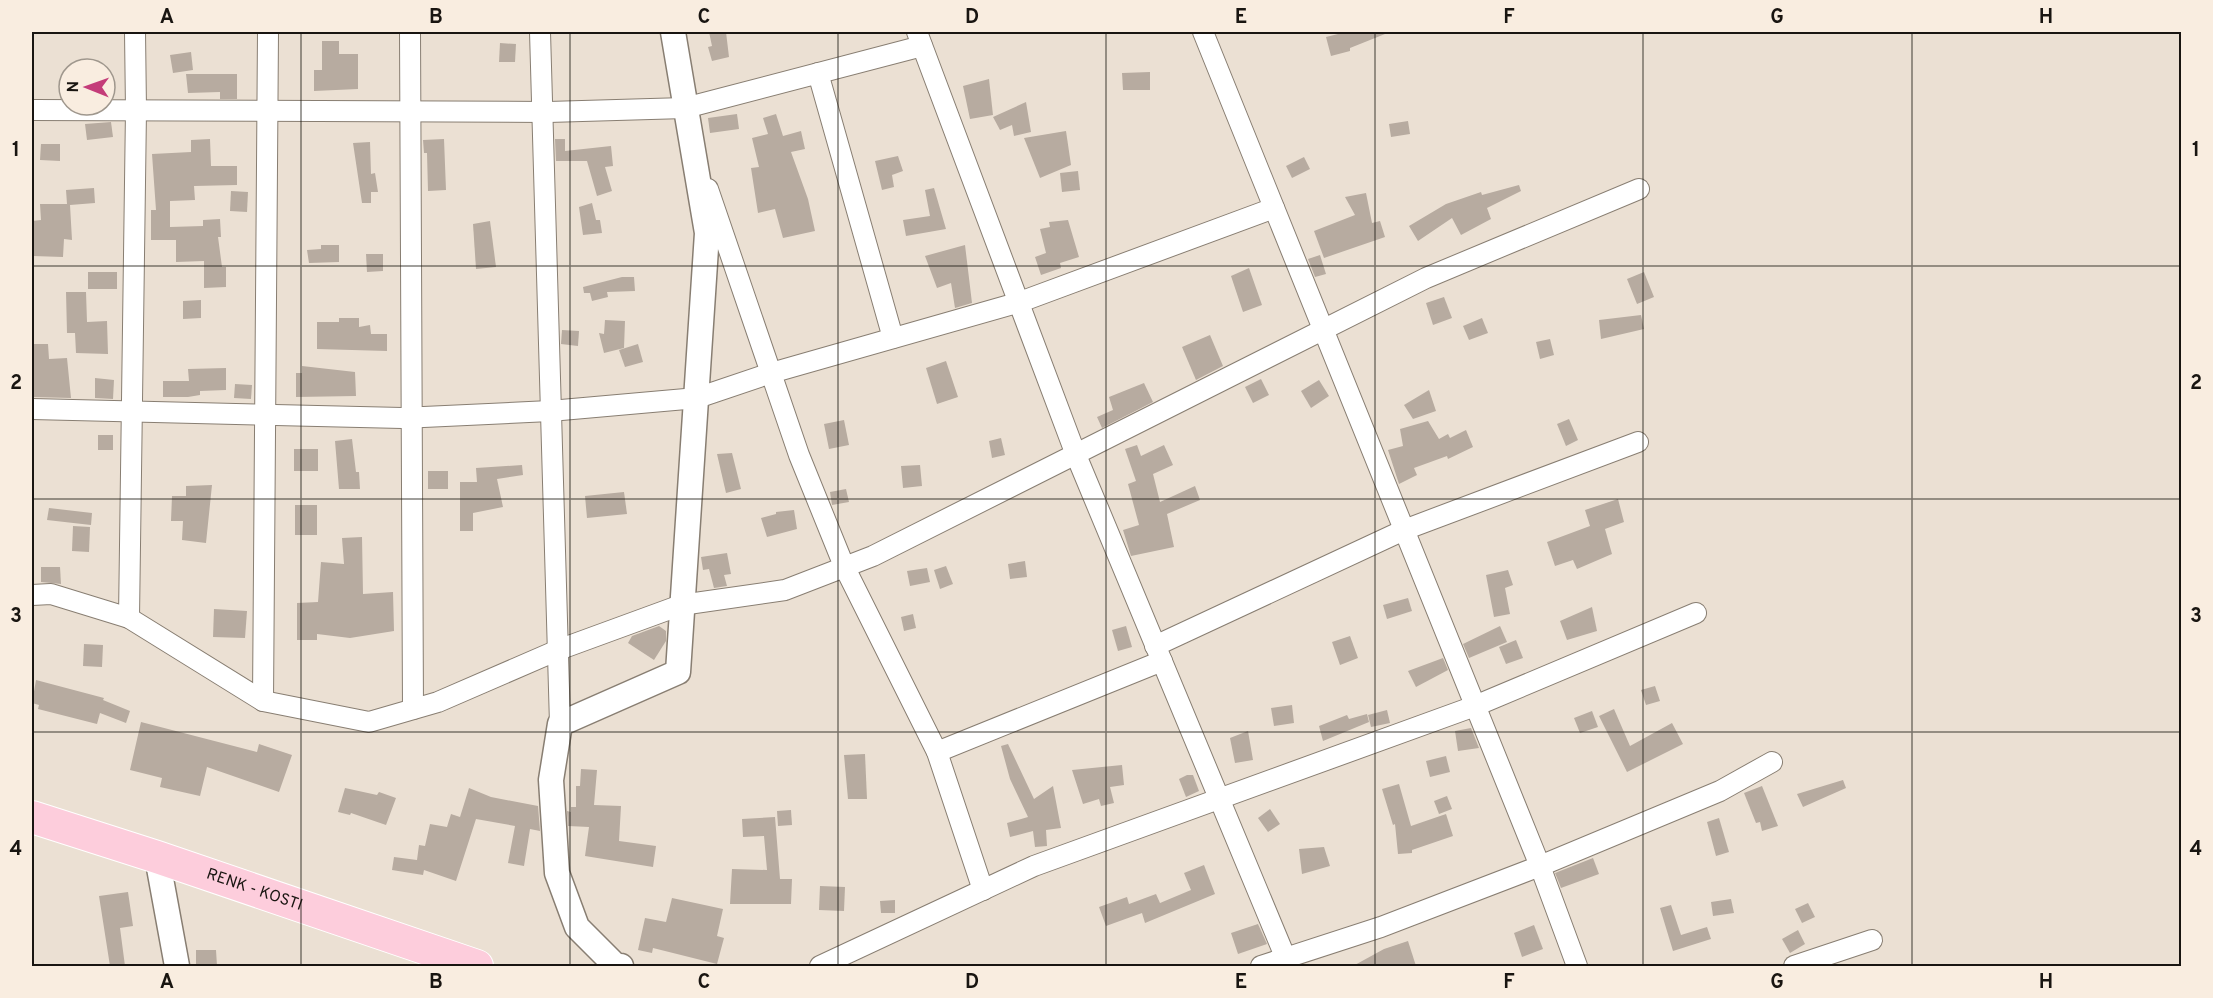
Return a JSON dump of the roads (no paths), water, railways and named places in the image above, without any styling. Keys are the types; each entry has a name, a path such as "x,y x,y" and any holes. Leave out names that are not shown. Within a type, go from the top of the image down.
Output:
{"main road":[{"name":"RENK - KOSTI","path":"32,817 477,966"}],"street":[{"path":"129,618 135,32"},
{"path":"263,700 268,32"},
{"path":"410,32 413,709"},
{"path":"540,32 560,724 551,780 557,873 577,927 616,966 621,966"},
{"path":"560,724 678,672 707,233 673,32"},
{"path":"1203,32 1540,866 1577,966"},
{"path":"32,110 541,112 685,108 818,73 919,39 1020,302 1076,456 1287,962"},
{"path":"818,73 893,338"},
{"path":"690,138 798,455 844,567 937,752 983,890"},
{"path":"32,595 51,594 129,618 263,700 369,722 438,702 558,650 681,605 785,590 873,556 1076,456 1426,278 1639,189"},
{"path":"32,409 411,418 550,411 697,398 771,373 1020,302 1274,208"},
{"path":"937,752 1158,654 1404,530 1638,442"},
{"path":"820,966 1034,866 1475,706 1696,613"},
{"path":"1261,966 1287,962 1540,866 1720,791 1772,762"},
{"path":"157,857 177,966"},
{"path":"1794,966 1872,940"}]}
